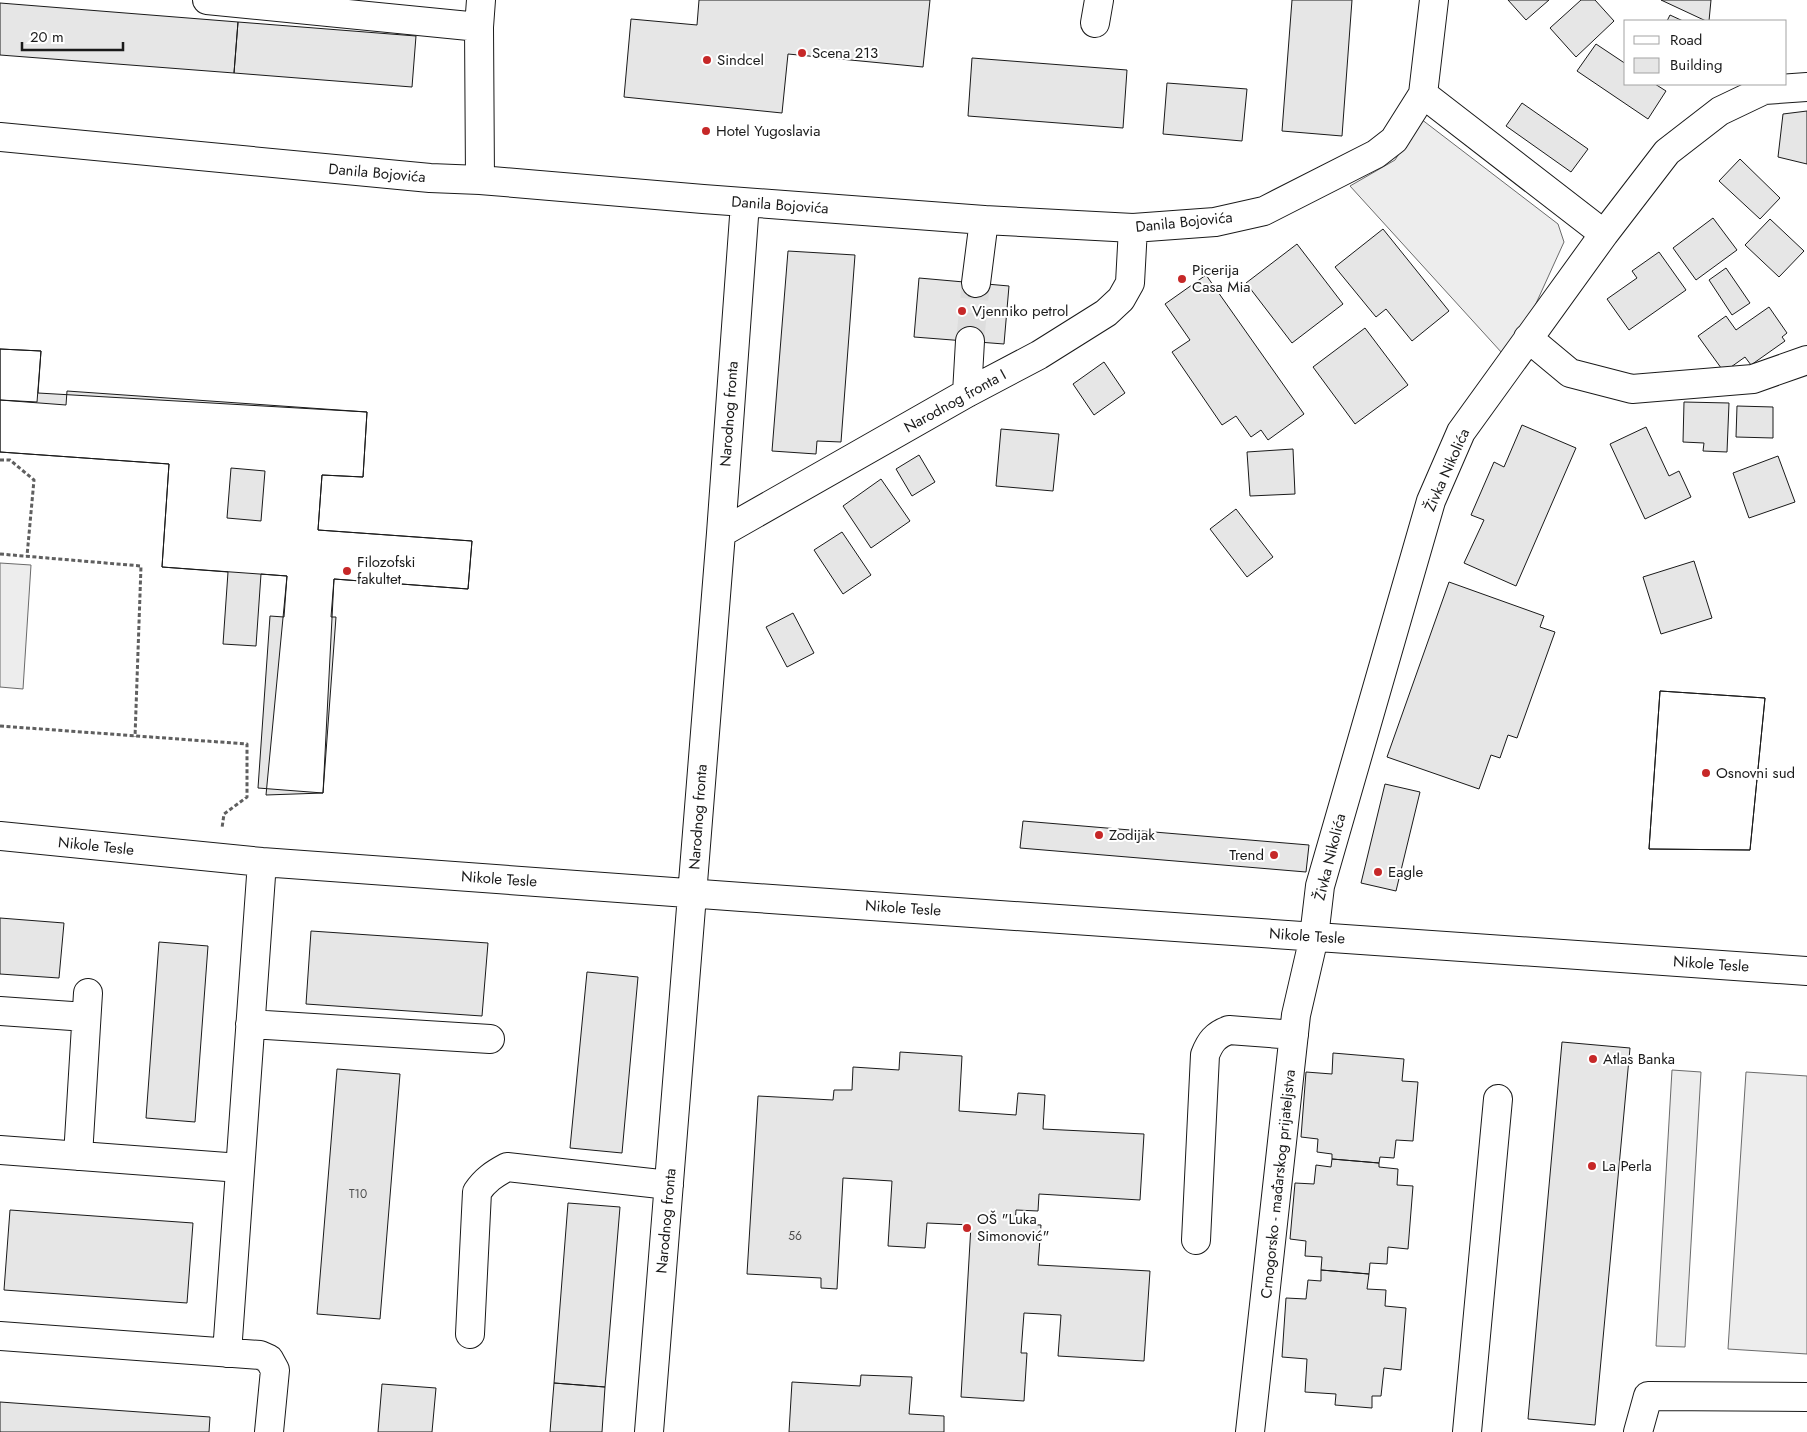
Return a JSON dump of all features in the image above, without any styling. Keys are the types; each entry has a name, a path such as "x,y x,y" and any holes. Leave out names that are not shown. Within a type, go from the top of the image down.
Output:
{"street":[{"path":"207,0 479,27"},
{"path":"480,180 479,27 481,0"},
{"name":"Danila Bojovića","path":"0,137 430,178 480,180 984,220 1133,228 1215,222 1264,212 1376,154 1394,140 1423,94 1434,0"},
{"name":"Živka Nikolića","path":"1314,937 1320,886 1430,501 1461,432 1604,234 1667,152 1720,111 1764,90 1807,87"},
{"path":"1423,94 1604,234"},
{"name":"Narodnog fronta","path":"649,1432 721,533 745,202"},
{"path":"976,282 984,220"},
{"name":"Narodnog fronta I","path":"721,533 967,393 1039,355 1106,313 1121,299 1130,283 1133,228"},
{"path":"1528,338 1570,373 1632,388 1753,379 1807,360"},
{"path":"967,393 970,341"},
{"name":"Nikole Tesle","path":"0,836 262,862 1807,971"},
{"path":"227,1353 262,862"},
{"name":"Crnogorsko - mađarskog prijateljstva","path":"1250,1432 1296,1015 1314,937"},
{"path":"0,1011 87,1005 78,1156"},
{"path":"250,1024 490,1039"},
{"path":"1196,1240 1205,1055 1210,1043 1219,1034 1229,1030 1294,1035"},
{"path":"1467,1432 1498,1099"},
{"path":"0,1150 240,1168"},
{"path":"470,1334 477,1192 484,1181 494,1173 507,1167 669,1185"},
{"path":"0,1336 227,1353 260,1356 269,1359 275,1370 269,1432"},
{"path":"1638,1432 1648,1396 1807,1397"}],"path":[{"path":"0,460 10,460 34,480 27,556"},
{"path":"0,554 141,566 135,736"},
{"path":"0,726 247,744 247,798 224,814 218,858"}],"shaded area":[{"path":"1421,119 1558,224 1564,242 1518,343 1502,353 1350,186 1395,160"},
{"path":"0,563 31,565 23,689 0,687"},
{"path":"1672,1070 1701,1072 1685,1347 1656,1346"},
{"path":"1746,1072 1807,1076 1807,1354 1728,1349"}],"building":[{"name":"Sindcel","path":"699,0 930,0 923,67 788,54 782,113 624,97 631,19 697,25"},
{"path":"1292,0 1352,0 1342,136 1282,131"},
{"path":"1508,0 1549,0 1526,20"},
{"path":"1581,0 1595,0 1614,21 1576,57 1550,28"},
{"path":"1661,0 1711,0 1709,20 1704,20"},
{"path":"0,3 238,22 234,73 0,55"},
{"path":"1670,15 1681,20 1668,20"},
{"path":"238,22 416,36 412,87 234,73"},
{"path":"1596,44 1624,63 1624,85 1657,85 1666,91 1648,119 1577,71"},
{"path":"972,58 1127,70 1123,128 968,116"},
{"path":"1167,83 1247,89 1242,141 1163,134"},
{"path":"1522,103 1588,149 1571,172 1506,126"},
{"path":"1807,111 1807,164 1778,157 1783,114"},
{"path":"1740,159 1780,198 1760,219 1719,181"},
{"path":"1713,218 1737,250 1696,280 1673,248"},
{"path":"1770,219 1804,251 1779,277 1745,245"},
{"path":"1383,229 1449,311 1412,341 1386,309 1376,317 1335,267"},
{"path":"1297,244 1343,304 1292,343 1246,283"},
{"path":"788,251 855,255 841,442 817,441 816,454 772,451"},
{"path":"1659,252 1686,290 1629,330 1607,299 1637,278 1632,271"},
{"path":"1726,268 1750,303 1732,315 1709,280"},
{"path":"1206,275 1304,414 1268,440 1261,430 1251,437 1236,416 1222,425 1172,352 1190,340 1165,304"},
{"name":"Vjenniko petrol","path":"919,278 1009,286 1004,344 914,337"},
{"path":"1769,307 1787,333 1782,337 1785,341 1751,365 1745,357 1724,372 1698,336 1726,316 1736,330"},
{"path":"1365,328 1408,385 1355,424 1313,367"},
{"path":"0,349 41,351 37,402 0,400"},
{"name":"Filozofski fakultet","path":"0,349 41,351 38,393 367,412 363,477 322,475 318,530 472,541 468,589 334,579 323,793 266,795 287,576 162,567 169,464 0,452"},
{"path":"1104,362 1125,393 1094,415 1073,384"},
{"name":"Filozofski fakultet","path":"67,391 367,412 363,477 322,475 318,530 472,541 468,589 334,579 331,617 336,617 323,793 258,788 270,616 284,617 287,576 261,574 256,646 223,644 228,572 162,567 169,464 0,452 0,400 66,405","holes":["231,468 265,471 261,521 227,518"]},
{"path":"1684,402 1729,403 1727,452 1703,451 1704,443 1683,442"},
{"path":"1737,406 1773,407 1773,438 1736,437"},
{"path":"1522,425 1576,448 1516,586 1464,563 1484,520 1471,515 1494,462 1504,467"},
{"path":"1646,427 1669,476 1679,471 1691,497 1645,519 1610,444"},
{"path":"1001,429 1059,434 1053,491 996,486"},
{"path":"1293,449 1295,494 1250,496 1247,452"},
{"path":"919,455 935,482 912,496 896,469"},
{"path":"1778,456 1795,502 1749,518 1733,473"},
{"path":"881,479 910,521 871,548 843,506"},
{"path":"1236,509 1273,557 1247,577 1210,529"},
{"path":"842,532 871,575 843,594 814,550"},
{"path":"1694,561 1712,618 1661,634 1643,577"},
{"path":"1449,582 1544,616 1540,627 1555,632 1517,738 1508,735 1500,758 1491,755 1479,789 1387,757"},
{"path":"793,613 814,653 787,667 766,627"},
{"name":"Osnovni sud","path":"1660,691 1765,698 1750,850 1649,849"},
{"name":"Osnovni sud","path":"1660,691 1765,698 1750,850 1649,849"},
{"path":"1385,784 1420,792 1396,891 1361,883"},
{"path":"1023,821 1309,845 1306,872 1020,848"},
{"path":"0,918 64,923 59,978 0,974"},
{"path":"311,931 488,943 482,1016 306,1004"},
{"path":"159,942 208,946 195,1122 146,1118"},
{"path":"587,972 638,977 622,1153 570,1148"},
{"path":"1562,1042 1630,1048 1595,1425 1528,1419"},
{"path":"900,1052 962,1056 959,1111 1016,1115 1018,1093 1045,1095 1043,1129 1144,1134 1140,1200 1039,1194 1038,1211 1016,1210 1015,1224 1041,1225 1038,1265 1150,1271 1144,1361 1058,1356 1061,1315 1024,1313 1021,1353 1027,1353 1024,1401 961,1397 971,1225 927,1223 925,1248 888,1246 892,1181 843,1178 837,1289 821,1288 821,1278 747,1274 758,1096 833,1100 834,1090 852,1090 853,1067 899,1070"},
{"path":"1333,1053 1404,1059 1402,1081 1418,1082 1413,1141 1396,1140 1394,1158 1380,1157 1379,1163 1332,1159 1332,1154 1317,1152 1318,1139 1301,1137 1306,1072 1332,1074"},
{"path":"337,1069 400,1074 380,1319 317,1314"},
{"path":"1332,1159 1379,1163 1379,1167 1398,1169 1397,1185 1413,1186 1408,1249 1388,1247 1387,1264 1370,1263 1369,1274 1321,1270 1322,1257 1305,1256 1306,1241 1290,1239 1295,1183 1314,1184 1316,1165 1331,1167"},
{"path":"568,1203 620,1207 605,1387 554,1383"},
{"path":"10,1210 193,1223 187,1303 4,1290"},
{"path":"1321,1270 1369,1274 1367,1289 1386,1290 1385,1306 1406,1308 1401,1370 1384,1368 1381,1396 1372,1396 1372,1408 1335,1405 1336,1394 1305,1392 1307,1359 1282,1357 1286,1298 1306,1299 1308,1280 1321,1281"},
{"path":"861,1375 912,1377 909,1414 944,1416 944,1432 789,1432 792,1382 860,1386"},
{"path":"554,1383 605,1387 602,1432 550,1432"},
{"path":"382,1384 436,1388 432,1432 378,1432"},
{"path":"0,1402 210,1417 209,1432 0,1432"}],"tunnel":[{"path":"970,341 976,283"}],"place":[{"name":"Scena 213","path":"802,53"},
{"name":"Sindcel","path":"707,60"},
{"name":"Hotel Yugoslavia","path":"706,131"},
{"name":"Picerija Casa Mia","path":"1182,279"},
{"name":"Vjenniko petrol","path":"962,311"},
{"name":"Filozofski fakultet","path":"347,571"},
{"name":"Osnovni sud","path":"1706,773"},
{"name":"Zodijak","path":"1099,835"},
{"name":"Trend","path":"1274,855"},
{"name":"Eagle","path":"1378,872"},
{"name":"Atlas Banka","path":"1593,1059"},
{"name":"La Perla","path":"1592,1166"},
{"name":"OŠ \"Luka Simonović\"","path":"967,1228"}]}
